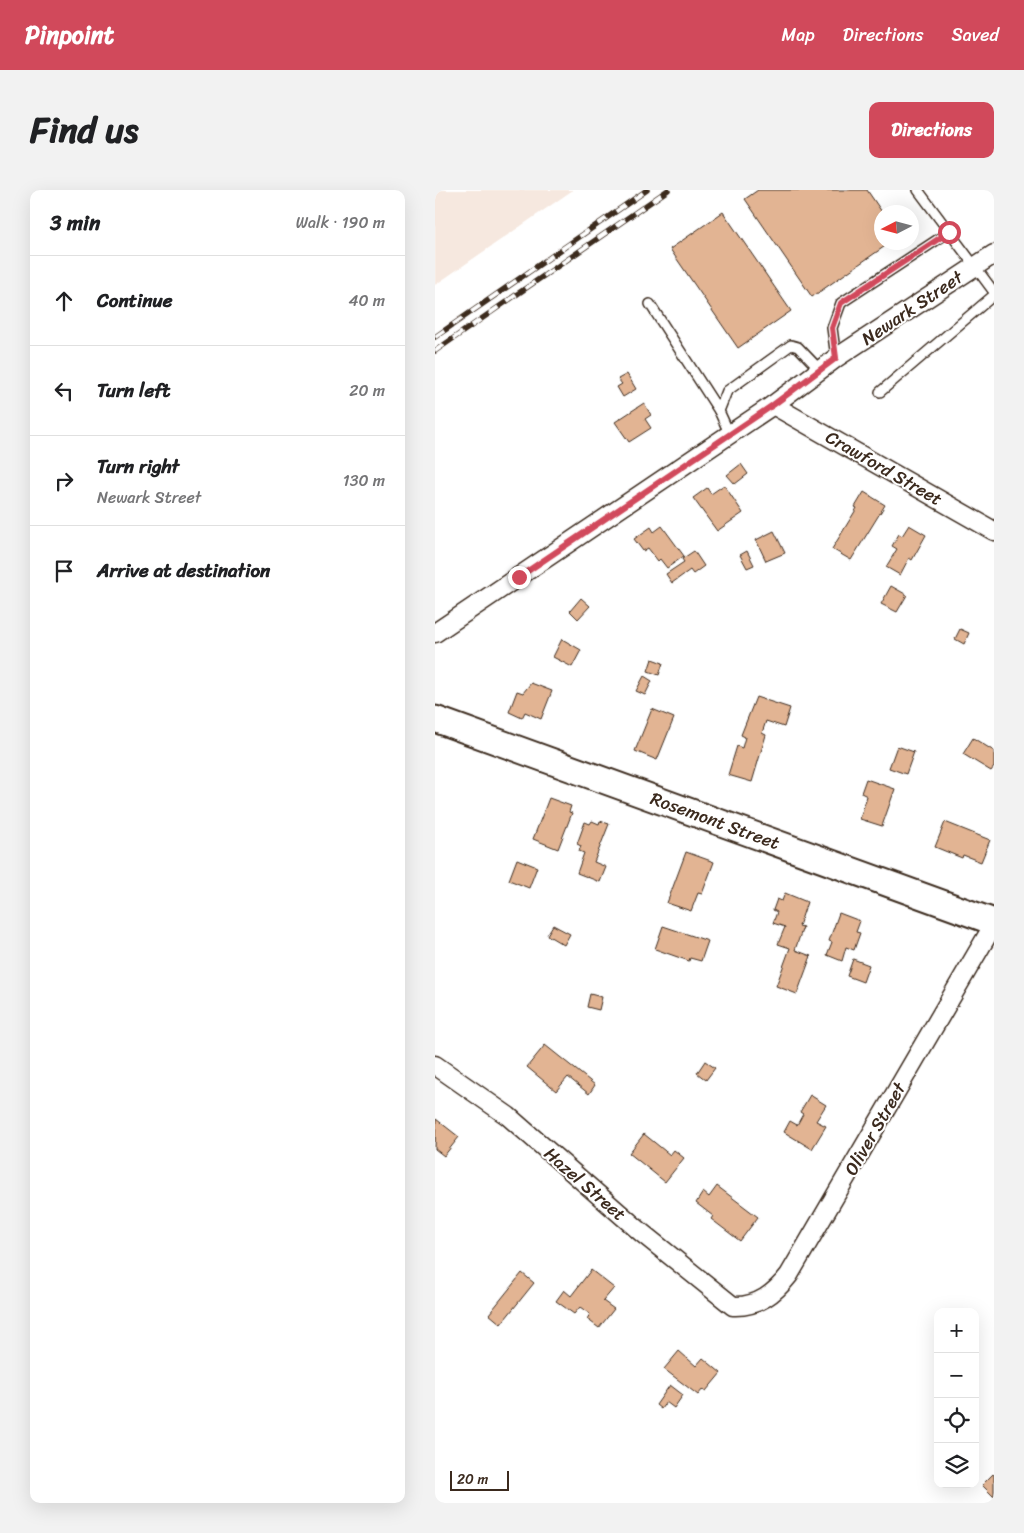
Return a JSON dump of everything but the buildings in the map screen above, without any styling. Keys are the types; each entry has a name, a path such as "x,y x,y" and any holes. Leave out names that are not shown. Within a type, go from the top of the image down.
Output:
{"main road":[{"name":"Rosemont Street","path":"435,719 994,923"}],"street":[{"name":"Newark Street","path":"435,633 730,435 836,358 994,254"},
{"name":"Crawford Street","path":"773,405 994,531"},
{"name":"Oliver Street","path":"733,1306 740,1307 766,1298 777,1290 789,1275 994,923"},
{"name":"Hazel Street","path":"435,1065 508,1116 643,1233 733,1306"}],"lane":[{"path":"880,392 994,294 918,190"},
{"path":"836,358 832,328 841,303 949,232"},
{"path":"650,304 719,410 730,435"},
{"path":"719,410 727,390 791,346 798,347 820,370"}],"shaded area":[{"path":"435,190 573,190 435,285"}],"railway":[{"path":"435,337 647,190"},
{"path":"435,351 668,190"}],"route":[{"path":"519,577 773,405 836,358 832,328 841,303 949,232"}]}
